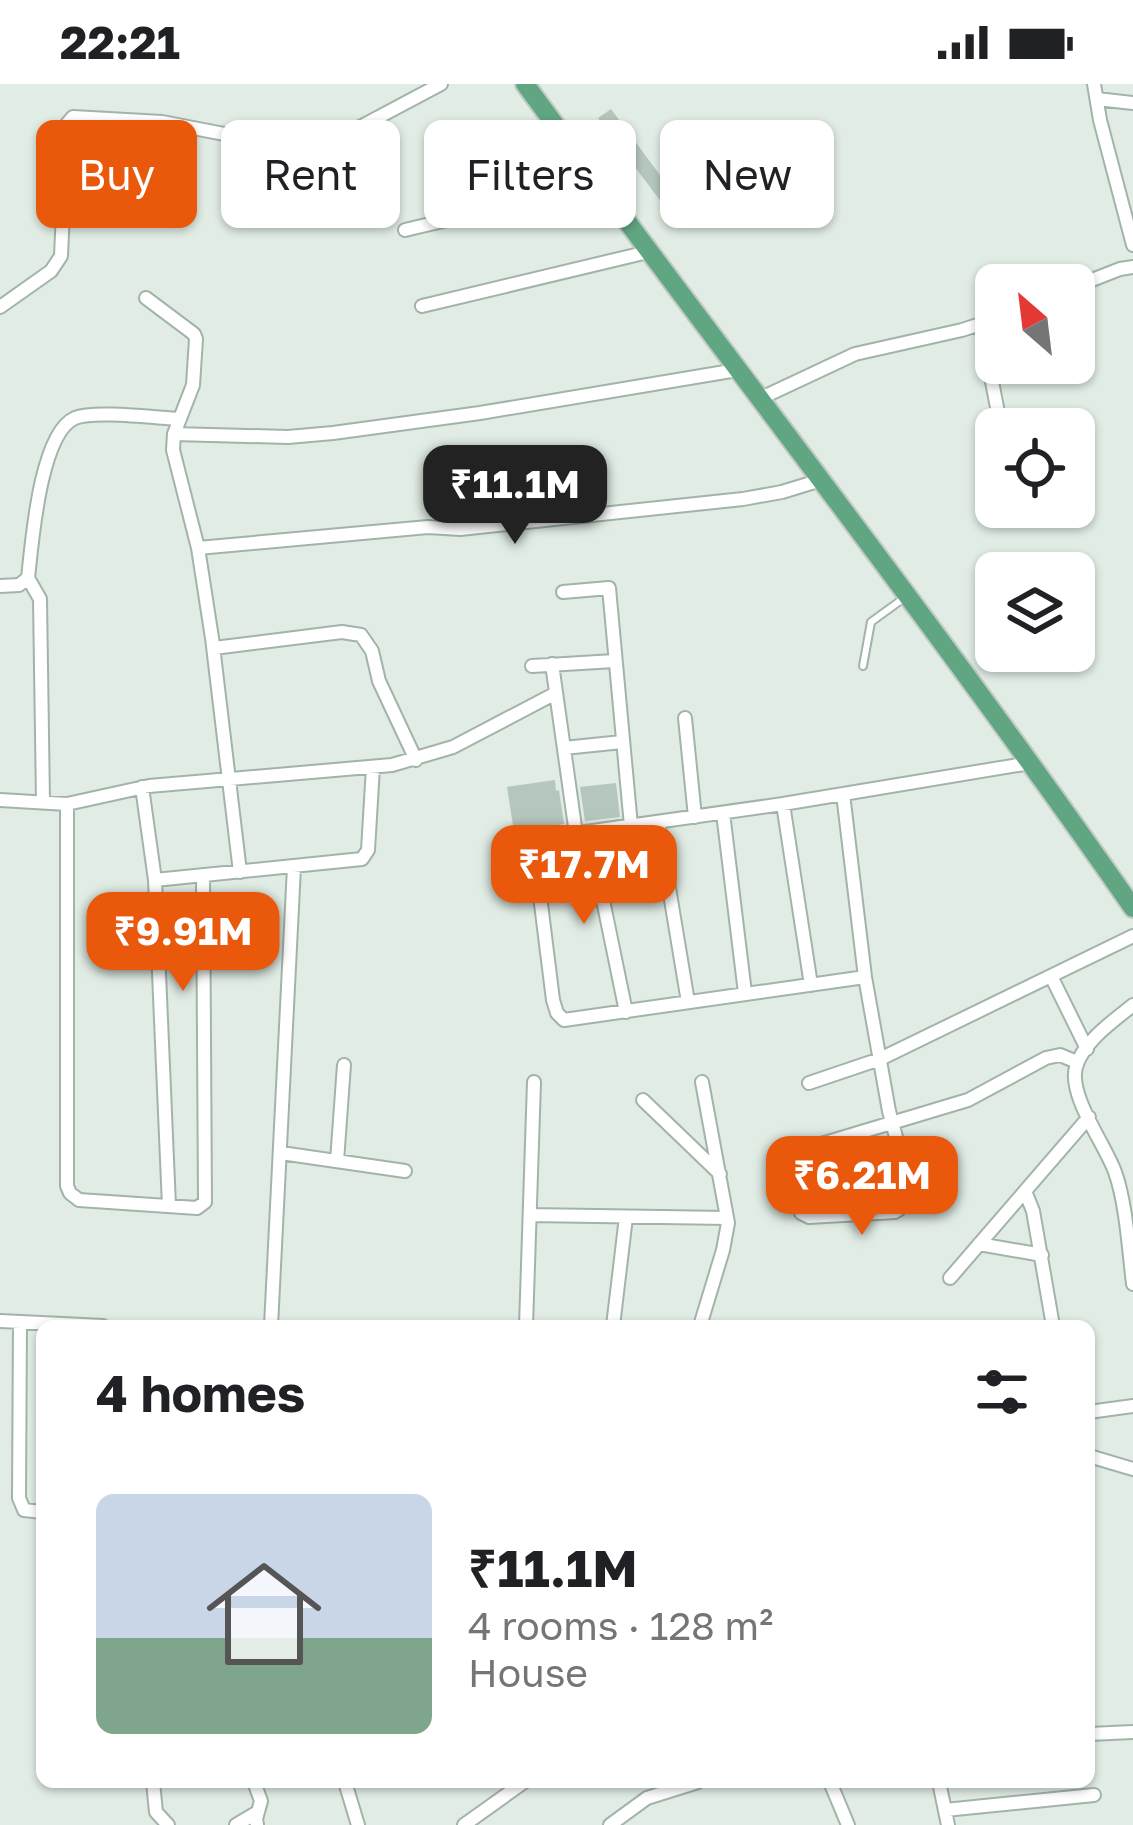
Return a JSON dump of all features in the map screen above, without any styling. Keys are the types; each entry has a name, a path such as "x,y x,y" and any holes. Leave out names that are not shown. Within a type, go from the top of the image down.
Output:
{"main road":[{"path":"525,84 551,120"},
{"path":"630,228 908,596 1133,908"}],"street":[{"path":"0,307 51,271 61,256 67,124 73,117 162,122 261,141 307,144 345,135 441,84"},
{"path":"1094,84 1126,193 1133,245"},
{"path":"1097,99 1133,103"},
{"path":"405,230 424,225"},
{"path":"422,306 648,252"},
{"path":"1095,278 1133,267"},
{"path":"146,298 196,339 194,385 172,450 198,548 240,872"},
{"path":"759,399 855,354 975,326"},
{"path":"174,434 288,437 333,433 737,370"},
{"path":"43,802 40,599 28,578 43,477 58,432 64,424 86,415 180,419"},
{"path":"198,548 428,527 460,529 743,499 821,480"},
{"path":"0,586 19,585 28,578"},
{"path":"563,592 609,588 631,826"},
{"path":"214,648 342,632 362,635 416,760"},
{"path":"532,665 614,661"},
{"path":"552,664 564,748 626,1012"},
{"path":"0,800 67,803 142,788 416,760 453,747 556,693"},
{"path":"686,718 695,817"},
{"path":"564,748 622,742"},
{"path":"515,842 1030,763"},
{"path":"155,880 356,861 366,856 374,767"},
{"path":"142,788 155,880 169,1206"},
{"path":"843,794 865,977 892,1123 908,1199 895,1212 809,1217 801,1213 793,1188 798,1162 818,1145 892,1123 968,1100 1046,1058 1060,1055 1077,1063"},
{"path":"67,803 68,1186 79,1200 197,1208 206,1202 203,875"},
{"path":"783,804 811,985"},
{"path":"723,813 746,993"},
{"path":"658,822 688,1002"},
{"path":"532,840 556,1013 564,1020 865,977"},
{"path":"271,1320 294,867"},
{"path":"808,1083 880,1059 1133,936"},
{"path":"1051,976 1087,1048"},
{"path":"1133,1006 1087,1048 1074,1076 1078,1095 1116,1175 1133,1284"},
{"path":"337,1161 344,1065"},
{"path":"526,1320 534,1082"},
{"path":"702,1082 727,1218 723,1250 702,1320"},
{"path":"643,1100 720,1174"},
{"path":"950,1278 1089,1117"},
{"path":"281,1153 405,1171"},
{"path":"1025,1191 1033,1211 1052,1320"},
{"path":"530,1215 727,1218"},
{"path":"615,1320 626,1216"},
{"path":"979,1244 1042,1255"},
{"path":"0,1321 36,1323"},
{"path":"20,1322 20,1498 24,1510 36,1511"},
{"path":"0,1373 20,1372"},
{"path":"1095,1411 1133,1406"},
{"path":"1095,1458 1133,1469"},
{"path":"1095,1734 1133,1732"},
{"path":"154,1788 156,1812 167,1825"},
{"path":"236,1825 258,1818 261,1801 256,1788"},
{"path":"348,1788 358,1825"},
{"path":"464,1825 516,1788"},
{"path":"610,1825 647,1798 679,1788"},
{"path":"833,1788 848,1825"},
{"path":"940,1788 946,1818 1094,1796"}],"lane":[{"path":"863,666 871,622 908,596"}],"building":[{"path":"611,109 619,120 600,120"},
{"path":"636,143 660,175 660,200 636,168"},
{"path":"555,780 564,824 514,832 507,787"},
{"path":"616,783 620,817 585,821 580,787"}]}
